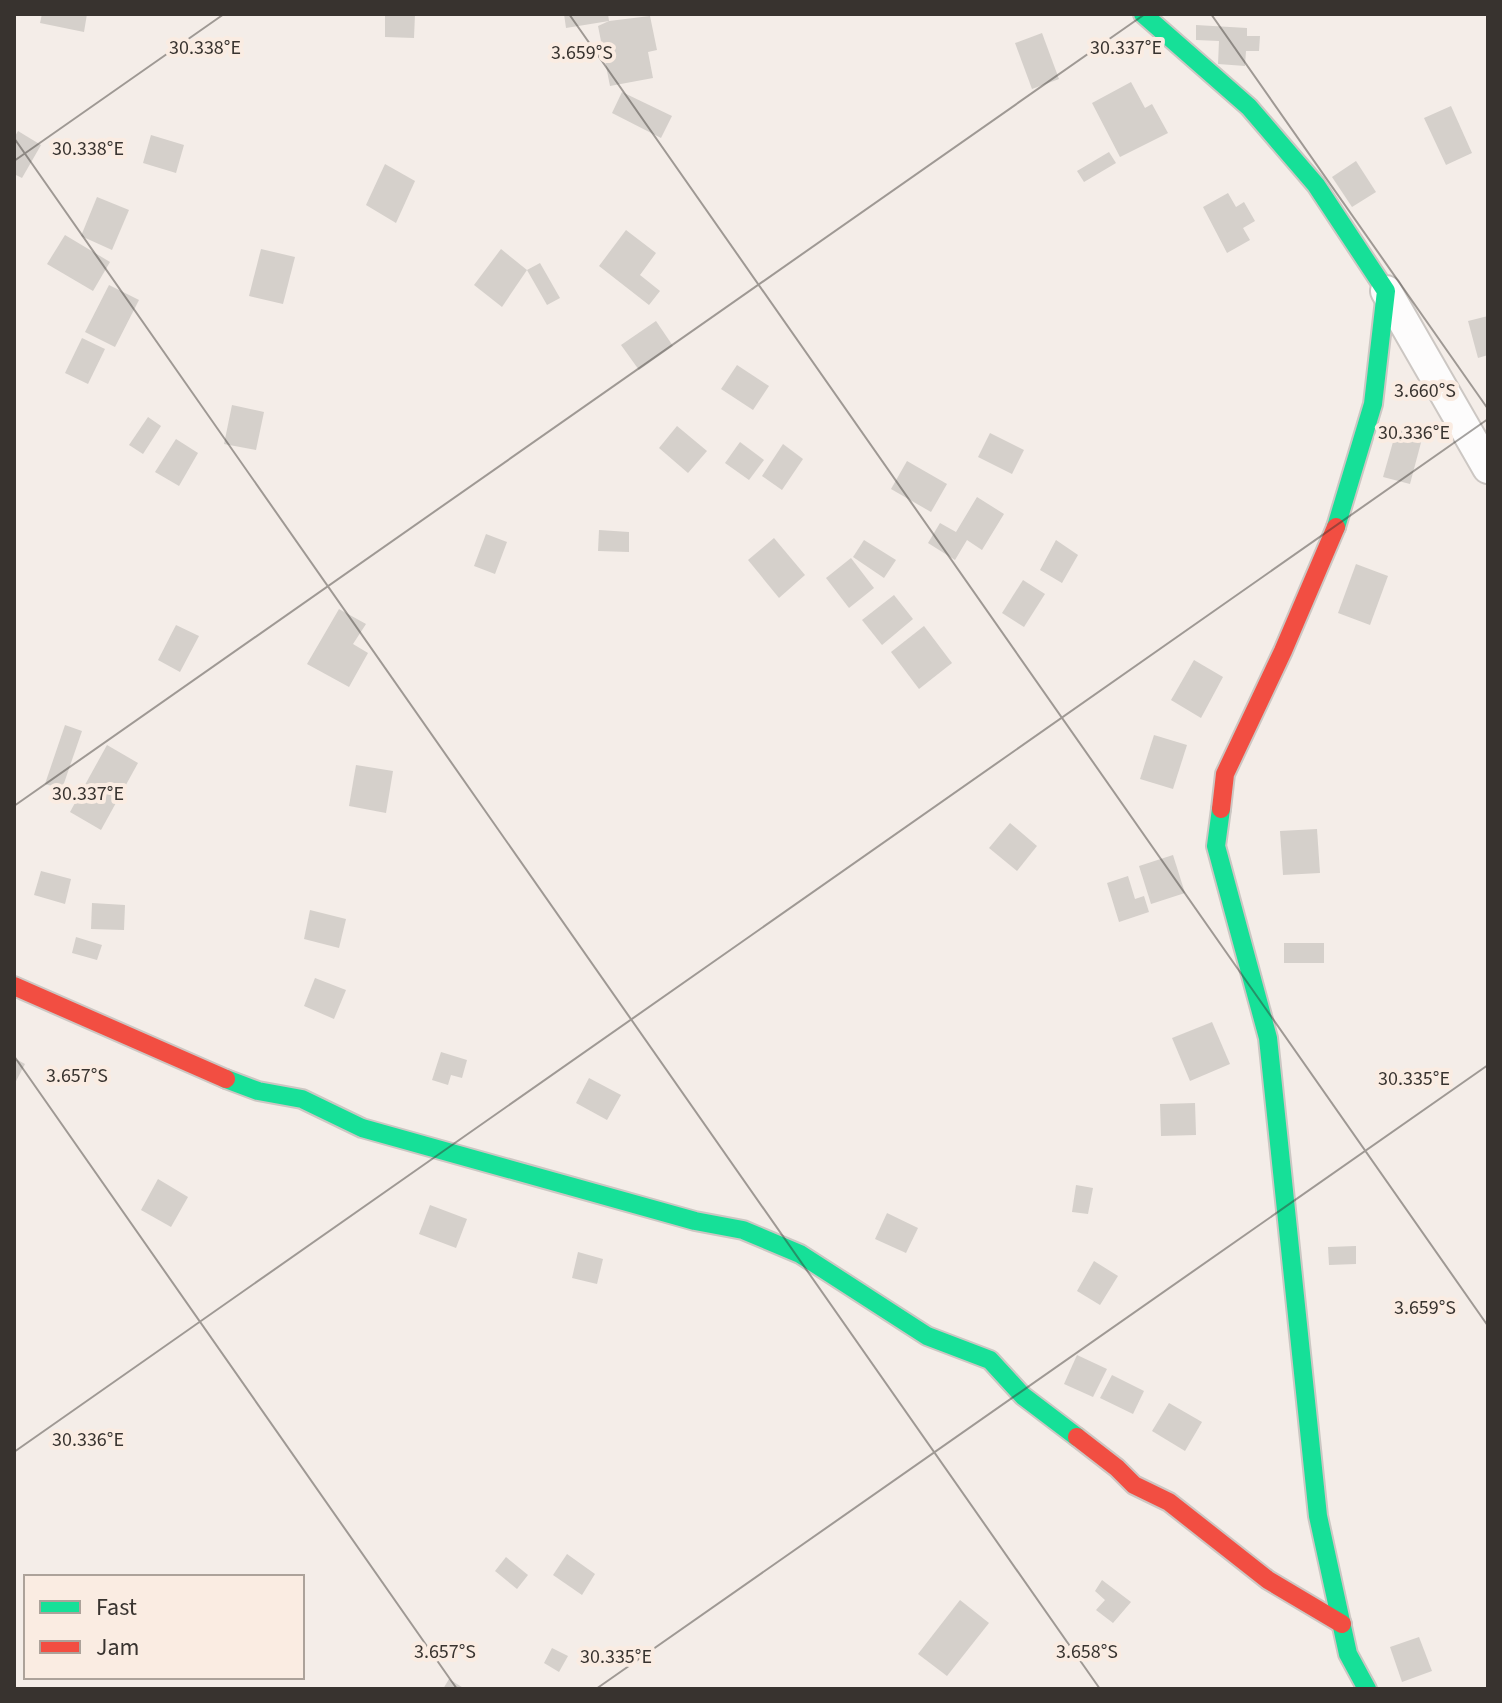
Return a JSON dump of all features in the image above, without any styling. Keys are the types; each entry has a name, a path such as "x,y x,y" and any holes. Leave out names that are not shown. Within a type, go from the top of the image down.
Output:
{"street":[{"path":"1143,14 1249,107 1316,185 1386,291 1488,468"},
{"path":"1367,1689 1348,1654 1318,1516 1268,1038 1216,846 1225,774 1283,651 1337,525 1373,404 1386,291"},
{"path":"14,986 203,1071 258,1091 302,1099 362,1128 695,1221 743,1230 800,1254 927,1336 990,1360 1023,1396 1083,1441 1134,1485 1169,1502 1268,1580 1342,1624"}],"building":[{"path":"42,14 87,14 84,32 40,23"},
{"path":"385,14 415,14 414,38 385,37"},
{"path":"564,14 608,14 609,21 566,28"},
{"path":"650,16 657,50 648,52 653,78 610,86 598,26 609,21"},
{"path":"1196,25 1247,28 1247,36 1260,36 1259,51 1246,51 1245,66 1218,64 1219,41 1196,40"},
{"path":"1042,33 1059,79 1032,89 1015,43"},
{"path":"1131,82 1145,108 1152,104 1168,133 1120,157 1092,103"},
{"path":"622,92 672,116 661,138 612,113"},
{"path":"1451,106 1472,153 1446,165 1424,118"},
{"path":"18,131 41,145 22,178 14,174 14,138"},
{"path":"151,135 184,145 176,173 143,163"},
{"path":"1109,152 1116,163 1084,182 1077,171"},
{"path":"1356,161 1376,192 1352,207 1332,177"},
{"path":"385,164 415,181 396,223 366,205"},
{"path":"1228,193 1236,207 1244,202 1255,221 1243,228 1250,240 1227,253 1203,207"},
{"path":"97,197 129,210 112,250 81,236"},
{"path":"626,230 656,253 640,275 660,291 649,305 599,266"},
{"path":"65,235 110,262 93,291 47,264"},
{"path":"261,249 295,257 283,304 249,296"},
{"path":"501,249 527,270 502,307 474,285"},
{"path":"540,263 560,298 547,305 527,270"},
{"path":"109,285 139,300 115,347 85,332"},
{"path":"1488,316 1488,355 1478,358 1468,321"},
{"path":"656,321 673,346 639,370 621,345"},
{"path":"82,338 105,349 88,384 65,373"},
{"path":"737,365 769,386 753,410 721,389"},
{"path":"232,405 264,412 256,450 224,444"},
{"path":"148,417 161,426 143,454 129,445"},
{"path":"677,426 707,451 688,473 659,448"},
{"path":"1397,428 1423,435 1410,484 1383,477"},
{"path":"990,433 1024,450 1012,474 978,457"},
{"path":"176,439 198,453 179,486 155,472"},
{"path":"740,442 764,460 749,480 725,463"},
{"path":"783,444 803,459 782,490 762,476"},
{"path":"907,461 947,484 931,512 891,489"},
{"path":"977,497 1004,514 982,550 967,540 955,560 928,543 940,523 956,532"},
{"path":"599,530 629,532 629,552 598,551"},
{"path":"486,534 507,542 495,574 474,566"},
{"path":"774,538 805,575 779,598 748,560"},
{"path":"864,540 896,560 884,578 853,557"},
{"path":"1056,540 1078,555 1062,583 1040,570"},
{"path":"851,558 874,588 849,608 826,578"},
{"path":"1356,564 1388,576 1370,625 1338,613"},
{"path":"1023,580 1045,594 1024,627 1002,613"},
{"path":"894,595 913,619 882,645 862,620"},
{"path":"339,609 366,624 353,644 368,653 349,687 307,664"},
{"path":"176,625 199,636 180,672 158,660"},
{"path":"924,626 952,663 919,689 891,652"},
{"path":"1194,660 1223,677 1201,718 1171,700"},
{"path":"65,725 82,731 62,789 45,784"},
{"path":"1154,735 1187,745 1173,789 1140,779"},
{"path":"107,745 138,763 101,830 70,812"},
{"path":"356,765 393,771 386,813 349,806"},
{"path":"1010,823 1037,846 1017,871 989,848"},
{"path":"1317,829 1320,873 1283,875 1280,831"},
{"path":"1173,855 1185,893 1151,904 1139,866"},
{"path":"41,871 71,879 65,904 34,895"},
{"path":"1128,876 1135,899 1144,896 1149,912 1119,922 1107,883"},
{"path":"92,903 125,905 124,930 91,929"},
{"path":"310,910 346,919 339,948 304,939"},
{"path":"76,937 102,945 97,960 72,953"},
{"path":"1284,943 1324,943 1324,963 1284,963"},
{"path":"315,978 346,990 334,1019 304,1006"},
{"path":"1212,1022 1230,1064 1190,1081 1172,1038"},
{"path":"441,1052 467,1060 462,1078 451,1075 448,1085 432,1080"},
{"path":"14,1058 25,1064 14,1085"},
{"path":"589,1078 621,1095 607,1120 576,1103"},
{"path":"1195,1103 1196,1135 1161,1136 1160,1104"},
{"path":"158,1179 188,1197 171,1227 141,1210"},
{"path":"1076,1185 1093,1188 1088,1214 1072,1212"},
{"path":"430,1205 467,1219 456,1248 419,1234"},
{"path":"887,1213 918,1228 906,1253 875,1239"},
{"path":"1356,1246 1356,1264 1329,1265 1328,1247"},
{"path":"578,1252 603,1259 597,1284 572,1278"},
{"path":"1094,1261 1118,1276 1100,1305 1077,1291"},
{"path":"1077,1355 1107,1369 1093,1397 1064,1384"},
{"path":"1112,1375 1144,1391 1133,1414 1100,1398"},
{"path":"1169,1403 1202,1422 1185,1451 1152,1431"},
{"path":"567,1554 595,1574 582,1595 553,1575"},
{"path":"506,1557 528,1575 517,1589 495,1571"},
{"path":"1102,1580 1131,1602 1113,1623 1096,1610 1105,1600 1095,1591"},
{"path":"960,1600 989,1623 947,1676 918,1654"},
{"path":"1419,1637 1432,1671 1402,1682 1390,1647"},
{"path":"552,1648 568,1656 559,1672 544,1663"},
{"path":"449,1679 465,1689 443,1689"}],"traffic: fast":[{"path":"1143,14 1249,107 1316,185 1386,291 1373,404 1336,527"},
{"path":"1221,809 1216,846 1268,1038 1318,1516 1348,1654 1367,1689"},
{"path":"226,1079 258,1091 302,1099 362,1128 695,1221 743,1230 800,1254 927,1336 990,1360 1023,1396 1077,1437"}],"traffic: jam":[{"path":"1221,809 1225,774 1283,651 1336,527"},
{"path":"14,986 226,1079"},
{"path":"1077,1437 1134,1485 1169,1502 1268,1580 1342,1624"}]}
